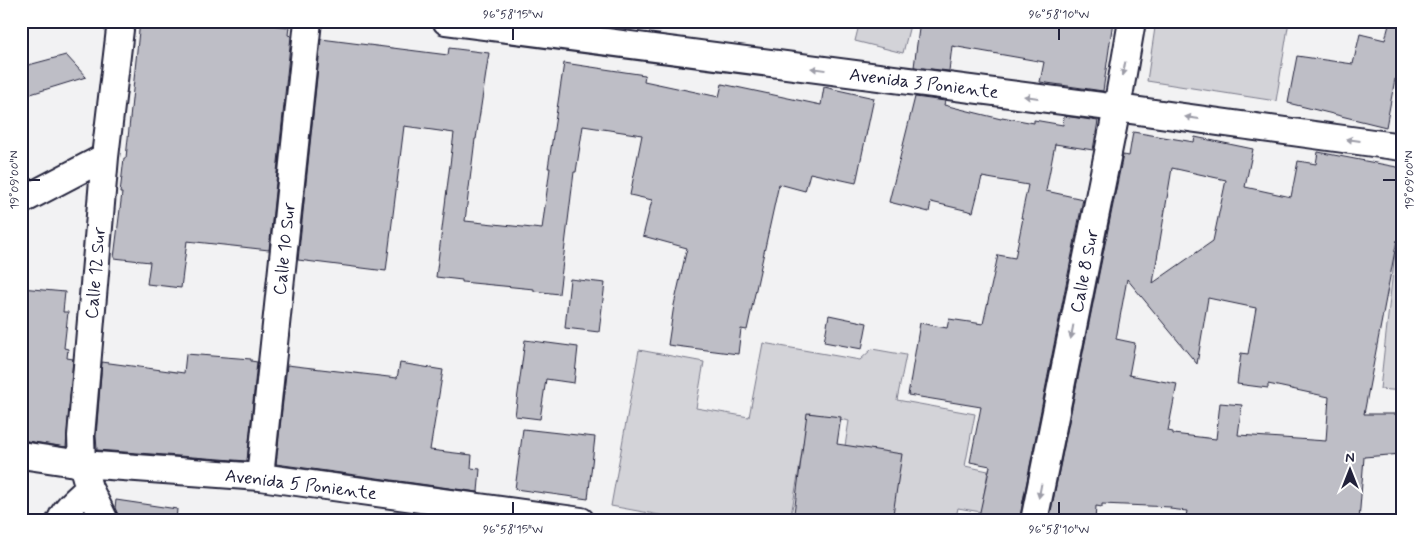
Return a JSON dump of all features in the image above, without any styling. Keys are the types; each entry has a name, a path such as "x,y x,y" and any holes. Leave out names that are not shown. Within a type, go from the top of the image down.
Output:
{"street":[{"name":"Calle 12 Sur","path":"105,521 86,476 81,436 105,157 121,21"},
{"name":"Calle 10 Sur","path":"260,477 308,21"},
{"name":"Avenida 3 Poniente","path":"446,21 1402,147"},
{"name":"Calle 8 Sur","path":"1034,521 1117,108 1132,21"},
{"path":"21,201 105,157"},
{"name":"Avenida 5 Poniente","path":"21,455 86,476 260,477 581,521"},
{"path":"60,521 76,500 86,476"}],"shaded area":[{"path":"860,21 911,21 903,53 855,41"},
{"path":"1156,21 1289,21 1276,101 1147,81"},
{"path":"1395,252 1402,253 1402,391 1380,389"},
{"path":"763,343 860,360 872,349 906,355 897,400 975,414 965,466 988,471 981,512 958,508 955,521 888,521 845,446 849,421 809,413 790,521 692,521 611,506 639,350 704,362 696,408 749,417"}],"building":[{"path":"140,21 230,21 289,27 288,35 291,36 269,250 187,241 181,288 147,284 150,262 114,258"},
{"path":"920,21 1113,21 1103,91 1040,82 1044,62 952,46 949,71 914,67"},
{"path":"1390,21 1402,21 1402,80 1395,79 1386,127 1288,103 1297,56 1353,64 1360,34 1385,40"},
{"path":"321,39 448,55 449,48 489,53 475,139 465,221 542,229 550,168 548,168 564,63 645,75 644,81 719,97 722,84 821,105 824,87 874,98 856,183 810,173 805,191 779,184 747,330 741,329 738,354 668,345 674,305 687,248 643,236 652,200 630,195 642,135 583,126 576,172 574,172 559,294 534,291 534,289 462,282 462,280 436,277 454,133 404,126 386,271 298,260"},
{"path":"66,55 86,77 21,97 21,67"},
{"path":"915,97 945,101 944,105 1001,119 1002,117 1034,123 1034,120 1063,125 1064,116 1098,121 1093,150 1055,144 1046,191 1083,199 1019,521 978,521 990,466 970,462 981,407 908,395 920,323 947,328 949,319 983,324 998,255 1015,258 1028,185 982,177 973,212 931,202 929,212 889,202"},
{"path":"1133,132 1194,142 1195,137 1253,149 1245,187 1291,197 1298,161 1316,164 1318,152 1402,168 1402,241 1397,240 1364,414 1402,414 1402,454 1364,457 1359,521 1185,521 1187,511 1170,509 1171,507 1102,504 1102,507 1096,506 1095,521 1049,521 1123,155 1129,156","holes":["1172,168 1226,180 1213,241 1153,283","1127,279 1197,364 1208,298 1256,308 1248,354 1241,353 1237,384 1268,388 1268,384 1329,397 1326,441 1238,435 1242,405 1220,403 1216,439 1173,434 1173,432 1168,431 1177,384 1129,375 1135,343 1116,339"]},
{"path":"570,279 605,283 599,332 565,328"},
{"path":"21,288 65,292 63,312 68,312 64,348 68,349 67,358 73,359 66,447 21,440"},
{"path":"829,315 867,323 862,349 824,342"},
{"path":"525,340 578,347 574,383 546,379 540,419 515,416"},
{"path":"186,354 251,359 251,361 257,362 247,461 97,450 96,436 102,362 184,373"},
{"path":"400,363 443,370 430,450 472,455 471,468 480,469 478,492 276,464 287,365 397,378"},
{"path":"807,413 841,417 837,444 902,454 892,521 793,521"},
{"path":"523,429 595,437 588,499 515,489"},
{"path":"116,500 177,509 176,521 120,521 115,508"}]}
